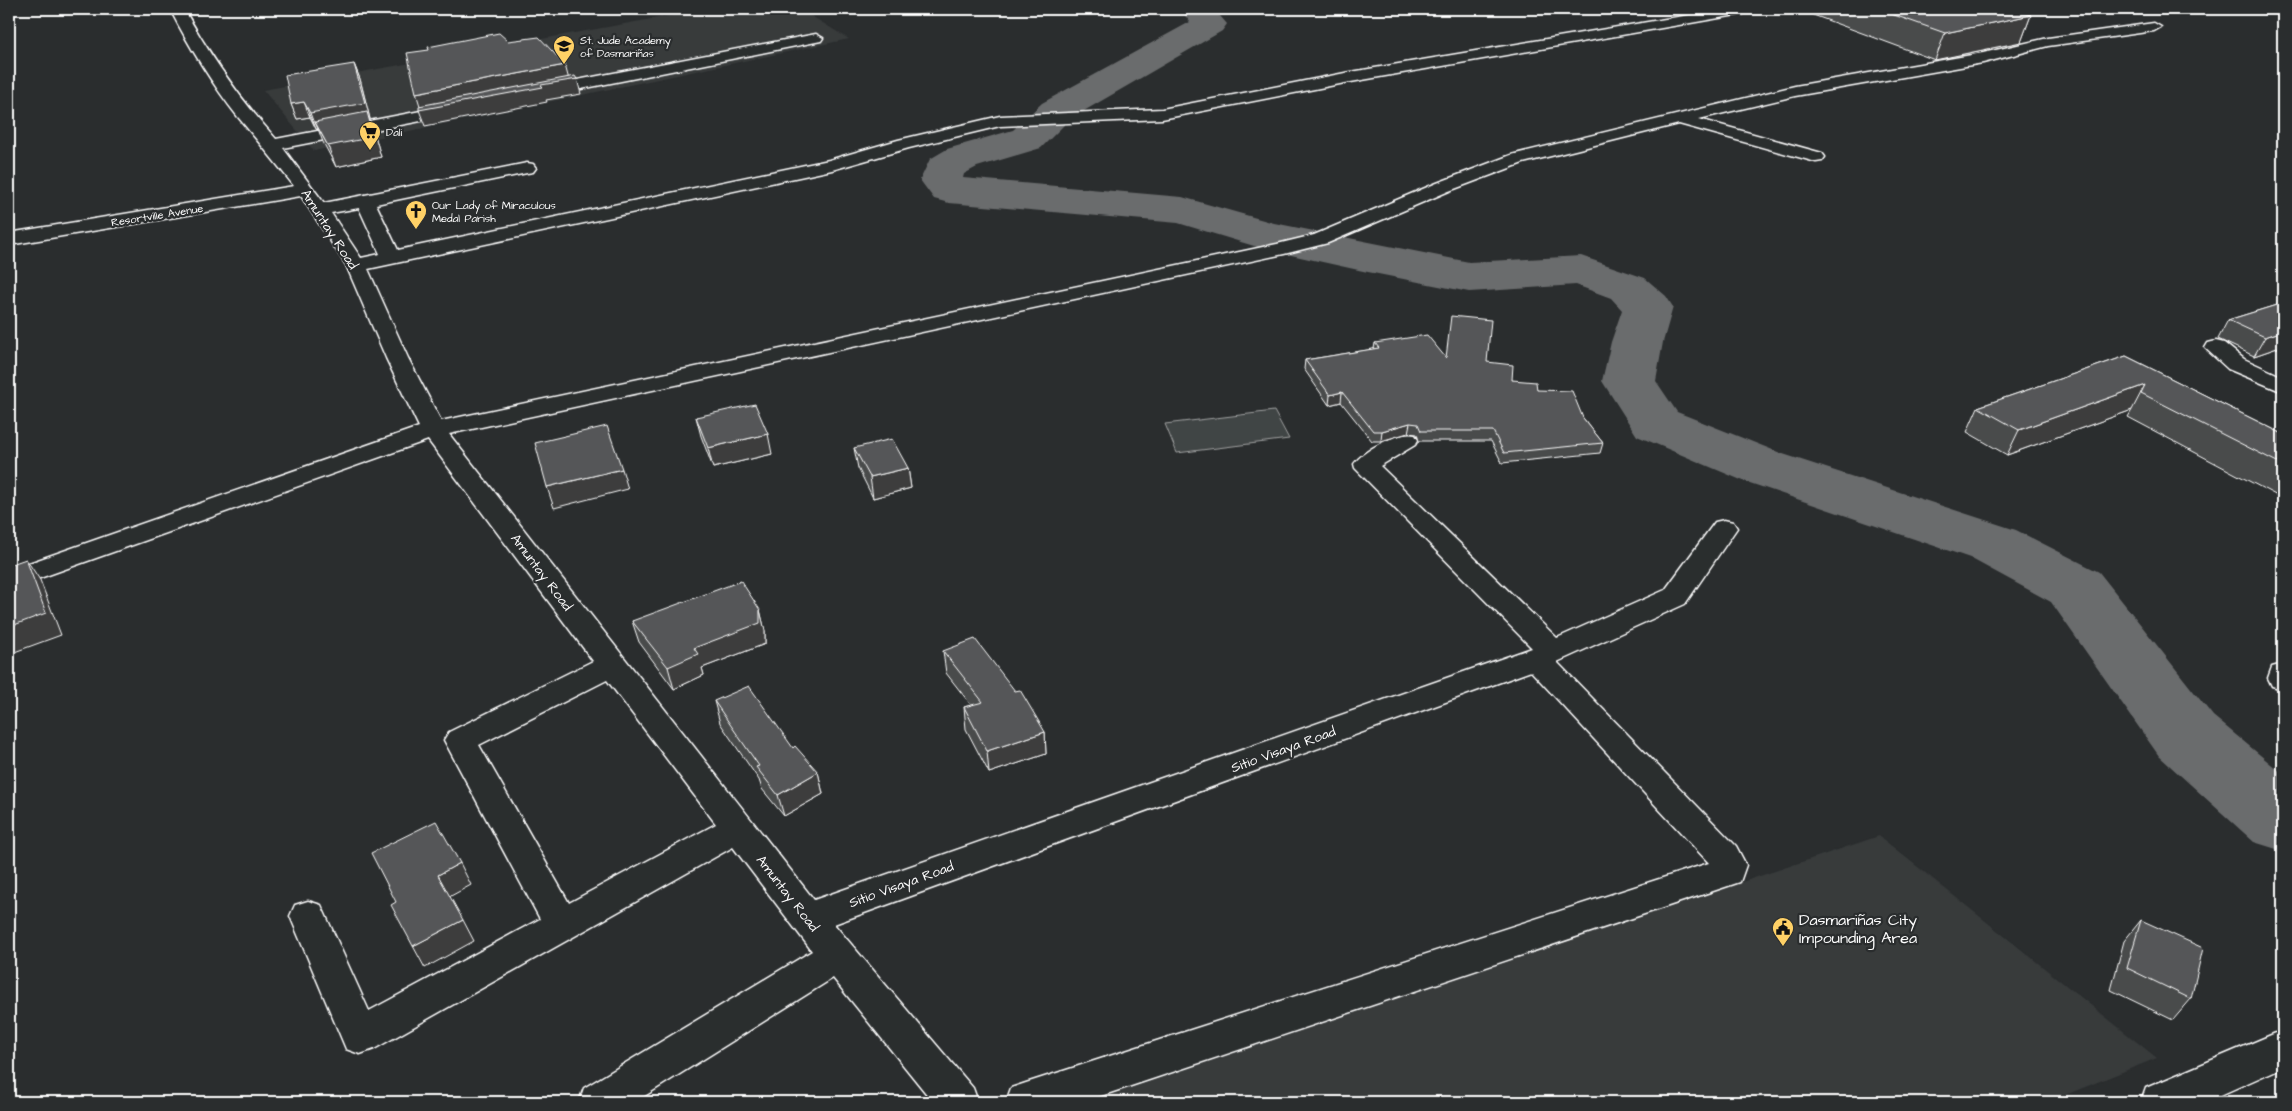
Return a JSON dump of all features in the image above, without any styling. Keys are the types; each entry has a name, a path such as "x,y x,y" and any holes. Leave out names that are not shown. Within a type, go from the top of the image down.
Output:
{"street":[{"name":"Amuntay Road","path":"177,9 200,49 244,113 272,145 313,200 356,265 397,358 434,430 807,918 958,1102"},
{"path":"356,265 832,165 920,140 1000,121 1142,116 1189,109 1345,78 1748,9"},
{"path":"9,580 434,430 1277,250 1322,238 1444,186 1517,159 1683,120 1733,105 1795,91 1983,58 2048,42 2154,27"},
{"path":"2022,33 2048,42"},
{"path":"525,95 816,38"},
{"path":"272,145 476,105"},
{"path":"1683,120 1816,157"},
{"name":"Resortville Avenue","path":"9,239 313,200 365,201 526,168"},
{"path":"365,201 391,257"},
{"path":"2216,348 2236,364 2283,385"},
{"path":"1026,1102 1727,872 1728,865 1724,856 1545,655 1368,468 1367,464 1370,461 1406,440"},
{"name":"Sitio Visaya Road","path":"807,918 1545,655 1675,597 1724,528"},
{"path":"562,925 460,740 613,664"},
{"path":"308,916 360,1036 738,828"},
{"path":"613,1099 838,955"},
{"path":"2161,1102 2283,1048"}],"shaded area":[{"name":"St. Jude Academy of Dasmariñas","path":"706,9 800,9 849,39 314,151 263,90"},
{"path":"1274,411 1289,439 1177,453 1165,424"},
{"name":"Dasmariñas City Impounding Area","path":"1879,836 2157,1058 2048,1102 1087,1102"}],"building":[{"path":"1877,9 2010,9 2031,15 1945,33"},
{"path":"499,33 508,41 539,37 565,65 416,93 407,53 429,50 428,47"},
{"path":"354,64 365,103 310,113 304,102 291,104 285,75"},
{"path":"575,76 577,79 541,85 543,87 419,110 419,106"},
{"path":"367,112 374,137 328,146 315,122"},
{"path":"2283,303 2283,331 2265,337 2228,320"},
{"path":"1451,316 1491,320 1487,362 1513,365 1512,380 1536,382 1537,390 1572,391 1583,418 1603,443 1504,453 1493,431 1421,431 1418,424 1410,423 1382,431 1373,431 1342,392 1330,395 1305,360 1379,348 1375,343 1427,335 1446,358"},
{"path":"2126,356 2283,434 2283,465 2141,393 2145,385 2019,430 1978,407"},
{"path":"755,404 768,434 708,448 696,417"},
{"path":"607,426 622,469 547,487 535,443"},
{"path":"892,439 908,468 870,477 854,448"},
{"path":"26,559 46,613 9,627 9,565"},
{"path":"741,581 760,610 760,623 694,648 698,654 668,667 632,621"},
{"path":"975,639 1015,691 1020,690 1045,732 987,751 964,707 983,702 943,651"},
{"path":"749,686 793,748 795,746 818,772 778,795 756,767 759,766 714,701"},
{"path":"436,821 460,863 438,875 463,920 413,946 391,905 396,902 371,853"},
{"path":"2141,920 2203,948 2191,999 2127,968"}],"waterway":[{"path":"1196,9 1210,24 1056,111 1027,139 962,158 945,168 941,180 949,190 1182,210 1264,235 1363,257 1469,277 1581,270 1628,288 1648,307 1637,342 1629,381 1657,424 1762,467 1993,544 2075,587 2186,736 2283,820"}],"place":[{"name":"St. Jude Academy of Dasmariñas","path":"564,65"},
{"name":"Dali","path":"370,151"},
{"name":"Our Lady of Miraculous Medal Parish","path":"416,230"},
{"name":"Dasmariñas City Impounding Area","path":"1783,947"}]}
